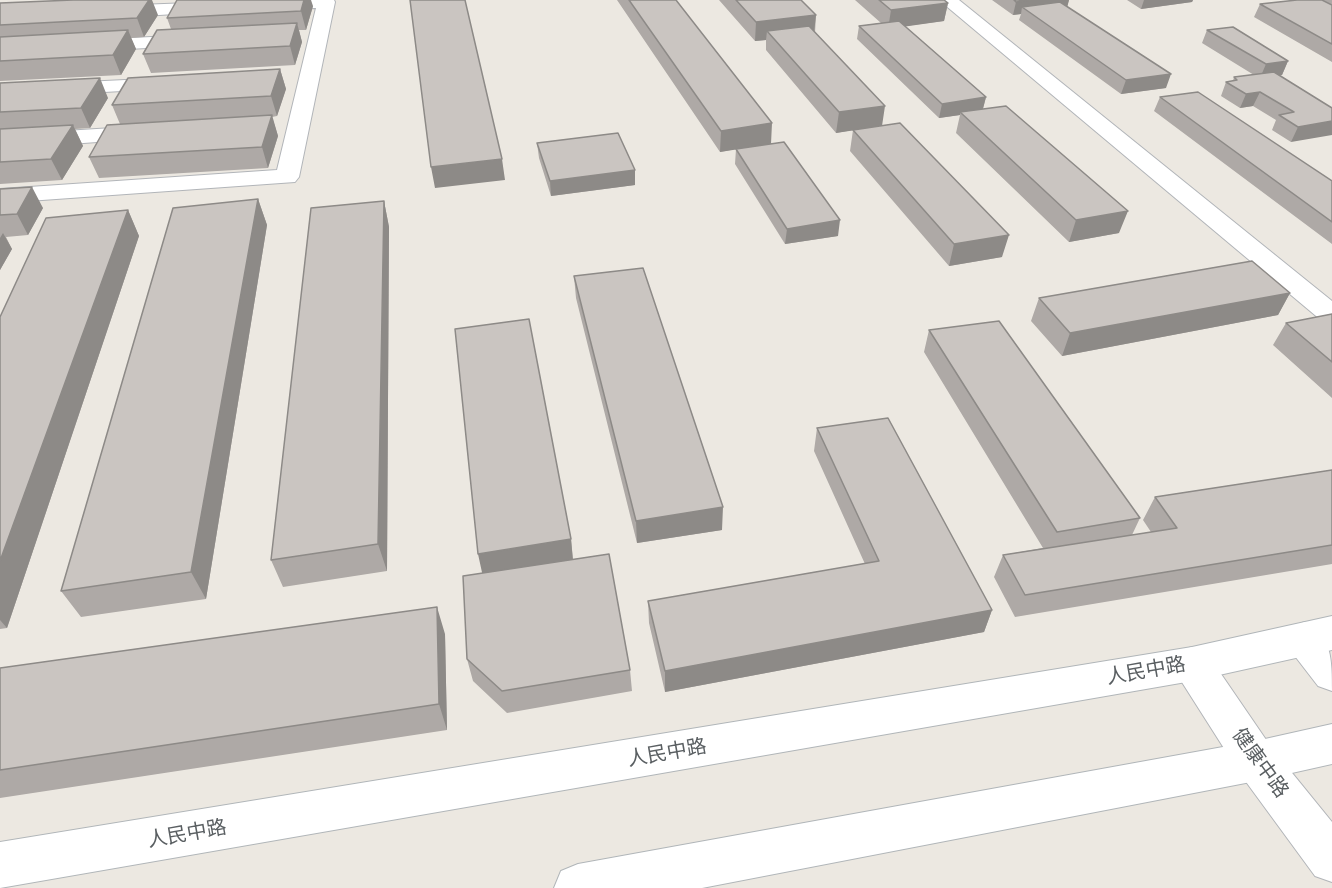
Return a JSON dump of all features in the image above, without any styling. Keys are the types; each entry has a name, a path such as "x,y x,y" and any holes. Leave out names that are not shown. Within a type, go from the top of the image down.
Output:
{"street":[{"path":"948,0 1332,315"},
{"path":"0,196 287,177 327,2 93,13"},
{"path":"296,36 319,35"},
{"path":"0,50 213,40"},
{"path":"286,77 309,76"},
{"path":"0,92 190,82"},
{"path":"275,125 299,123"},
{"path":"0,142 168,131"},
{"path":"1318,636 1332,673"},
{"name":"人民中路","path":"0,866 1192,664 1318,636"},
{"name":"健康中路","path":"1192,664 1256,761 1332,859"},
{"path":"578,888 1256,761 1332,744"}],"building":[{"path":"149,0 137,18 0,25 0,3"},
{"path":"177,0 304,0 301,11 167,18"},
{"path":"410,0 465,0 502,159 431,167"},
{"path":"629,0 676,0 772,123 721,131"},
{"path":"736,0 801,0 816,15 756,22"},
{"path":"879,0 944,0 948,3 891,10"},
{"path":"1322,0 1332,5 1332,44 1260,4"},
{"path":"1060,2 1171,74 1126,80 1022,7"},
{"path":"899,21 986,97 942,104 859,26"},
{"path":"297,23 290,46 143,54 157,30"},
{"path":"809,26 885,106 839,112 767,31"},
{"path":"1233,27 1288,61 1266,64 1207,30"},
{"path":"128,30 113,55 0,61 0,37"},
{"path":"280,69 271,96 112,105 128,78"},
{"path":"1274,72 1332,108 1332,121 1298,127 1279,115 1294,112 1260,92 1246,94 1226,82 1237,80 1234,77"},
{"path":"100,78 81,108 0,112 0,83"},
{"path":"1198,92 1332,181 1332,222 1160,97"},
{"path":"1006,106 1128,211 1076,220 960,112"},
{"path":"272,115 262,147 89,157 107,125"},
{"path":"900,123 1009,235 954,244 853,130"},
{"path":"73,125 51,159 0,162 0,129"},
{"path":"618,133 635,170 550,181 537,143"},
{"path":"784,142 840,220 787,229 736,149"},
{"path":"32,187 17,214 0,215 0,189"},
{"path":"258,199 191,572 61,591 173,208"},
{"path":"384,201 378,544 271,560 311,208"},
{"path":"128,210 0,561 0,317 46,218"},
{"path":"1252,261 1290,293 1070,333 1039,298"},
{"path":"643,268 723,507 636,521 574,276"},
{"path":"1332,314 1332,362 1286,323"},
{"path":"529,319 571,539 478,554 455,329"},
{"path":"999,321 1140,518 1057,532 929,330"},
{"path":"888,418 992,610 665,671 648,601 879,561 817,428"},
{"path":"1332,470 1332,545 1025,595 1003,555 1177,528 1155,497"},
{"path":"609,554 630,670 502,691 467,659 463,576"},
{"path":"437,607 439,704 0,770 0,668"}]}
